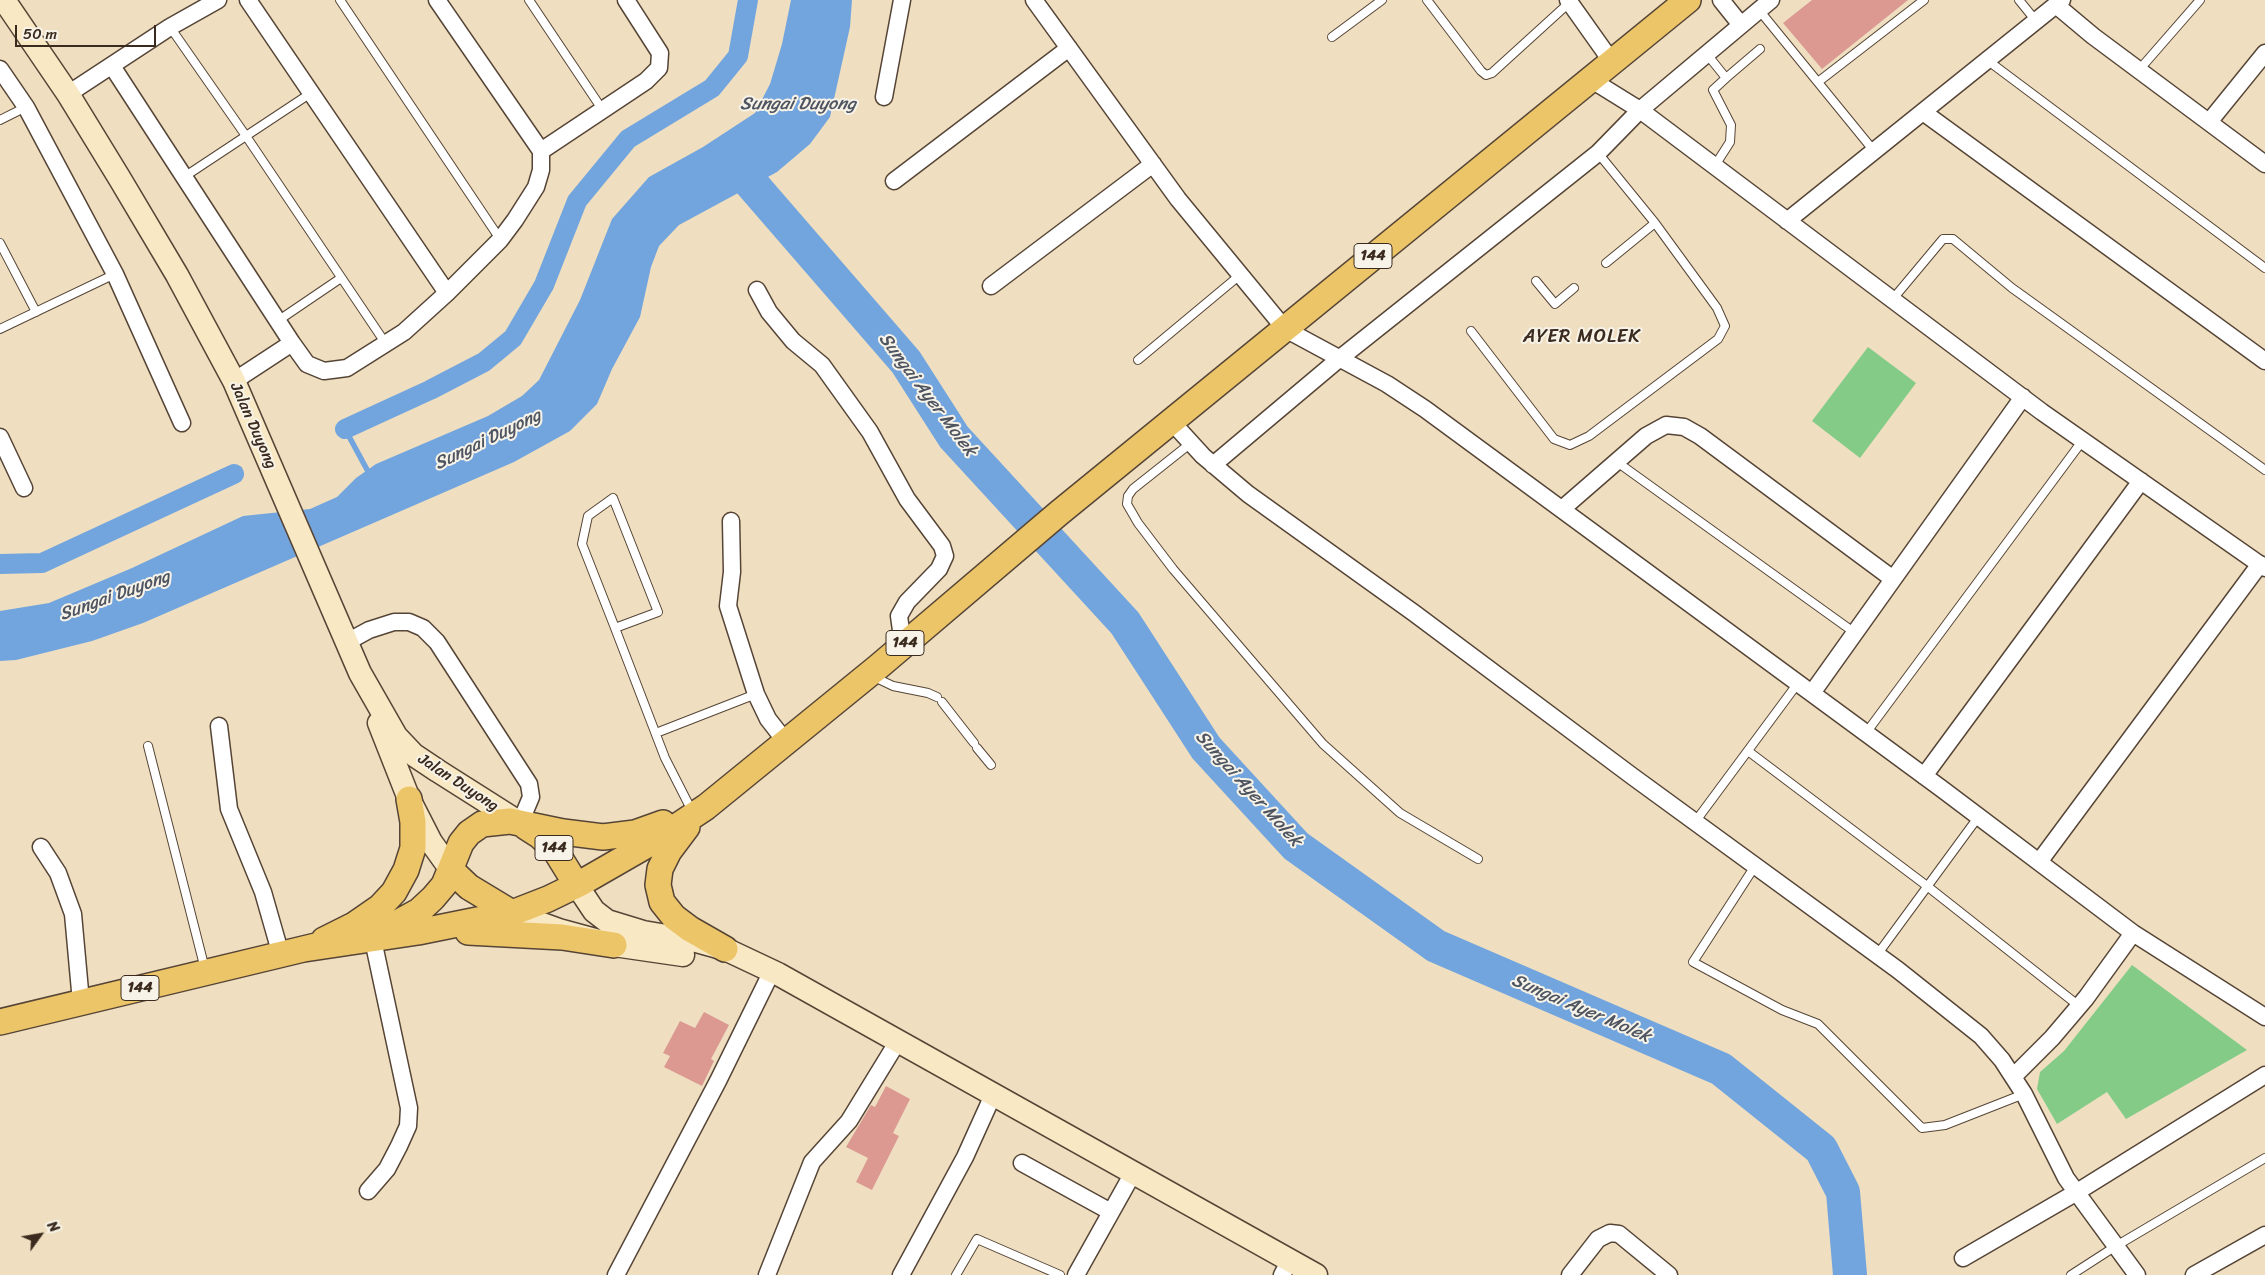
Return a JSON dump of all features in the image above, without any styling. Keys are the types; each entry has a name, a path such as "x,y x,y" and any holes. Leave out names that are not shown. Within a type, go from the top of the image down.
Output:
{"main road":[{"name":"Jalan Duyong","path":"4,0 68,94 177,275 234,381 360,673 396,736 414,754 520,823"},
{"name":"144","path":"292,952 373,940 512,913 548,899 661,837 698,808 743,777 786,742 1059,513 1688,0"},
{"path":"360,673 409,799 430,842 451,870 468,887 512,913 559,930 614,944"},
{"path":"292,952 354,925 380,907 394,892 406,870 413,848 413,822 409,799"},
{"name":"144","path":"0,1022 292,952 399,922 419,911 433,898 444,885 461,843 482,824 495,821 520,823 563,832 603,837 634,833 698,808"},
{"path":"698,808 660,869 658,885 662,902 674,917 690,929 725,949"},
{"name":"144","path":"520,823 540,836 556,850 594,911 614,924 642,932 696,941 725,949 765,968"},
{"path":"418,932 481,931 562,937 765,968 1133,1173 1286,1268 1316,1275"}],"street":[{"path":"68,94 170,28 218,0"},
{"path":"248,0 447,293"},
{"path":"112,66 307,364 324,371 348,368 404,332 447,293 500,240 536,187 541,170 542,151 437,0"},
{"path":"542,151 646,81 659,68 660,53 626,0"},
{"path":"884,98 902,0"},
{"path":"1034,0 1178,199 1285,329 1387,384 1425,409 1979,816 2133,933 2265,1017"},
{"path":"1721,0 1741,25"},
{"path":"1570,1 1612,62"},
{"path":"1787,221 2059,3 2139,70 2265,164"},
{"path":"1213,465 1339,358 1598,153 1640,110 1765,5"},
{"path":"894,181 1069,48"},
{"path":"2209,122 2265,53"},
{"path":"0,69 26,106 115,274 182,423"},
{"path":"1590,79 1640,110 2023,397 2262,566 2039,862"},
{"path":"1923,112 2265,361"},
{"path":"991,286 1153,164"},
{"path":"757,290 769,312 793,341 822,365 865,424 891,467 907,499 942,546 945,556 939,568 907,602 899,616 903,645"},
{"path":"234,381 292,343"},
{"path":"1812,693 2023,397"},
{"path":"1172,421 1213,465 1248,494 1414,613 1877,955 1981,1036 2002,1060 2024,1094 2066,1178 2137,1275"},
{"path":"1562,509 1646,436 1666,425 1684,427 1700,436 1893,579"},
{"path":"0,437 24,488"},
{"path":"1924,776 2141,481"},
{"path":"732,521 732,572 728,606 756,694 768,719 786,742"},
{"path":"347,642 369,630 394,622 409,622 423,628 437,642 528,784 531,798 520,823"},
{"path":"219,726 229,809 263,892 292,952"},
{"path":"41,847 67,891 73,914 81,1002"},
{"path":"2013,1077 2052,1038 2079,1006 2133,933"},
{"path":"368,1191 387,1169 400,1146 408,1126 409,1108 387,997 373,940"},
{"path":"616,1275 718,1082 765,968"},
{"path":"767,1275 812,1162 849,1120 898,1041"},
{"path":"1963,1258 2077,1192 2265,1075"},
{"path":"901,1275 965,1156 993,1094"},
{"path":"1022,1163 1111,1212"},
{"path":"1076,1275 1133,1173"},
{"path":"1570,1275 1598,1239 1610,1233 1619,1234 1669,1275"},
{"path":"2194,1275 2265,1235"}],"lane":[{"path":"340,0 500,240"},
{"path":"529,0 602,109"},
{"path":"1332,38 1382,0"},
{"path":"1427,0 1486,75 1492,73 1570,1"},
{"path":"1818,82 1924,0"},
{"path":"2019,0 2036,21"},
{"path":"2139,70 2200,0"},
{"path":"1765,5 1818,82 1874,151"},
{"path":"170,28 246,136 387,344"},
{"path":"1714,167 1730,142 1731,126 1713,90 1760,49"},
{"path":"1706,53 1726,78"},
{"path":"1988,60 2265,268"},
{"path":"184,177 311,93"},
{"path":"0,120 26,106"},
{"path":"1471,331 1554,438 1570,446 1589,436 1718,339 1725,326 1717,308 1656,223 1598,153"},
{"path":"1606,263 1656,223"},
{"path":"1892,300 1943,239 1953,239 2012,288 2265,470"},
{"path":"0,242 36,312"},
{"path":"0,329 115,274"},
{"path":"1138,360 1240,274"},
{"path":"279,320 341,278"},
{"path":"1536,281 1555,304 1574,288"},
{"path":"1866,733 2083,440"},
{"path":"1191,443 1133,488 1128,496 1127,504 1132,512 1173,569 1323,744 1400,813 1478,859"},
{"path":"1617,462 1855,633"},
{"path":"615,628 658,612 613,498 588,516 582,544 665,758 698,808"},
{"path":"868,675 894,686 928,693 939,700 990,765"},
{"path":"1695,822 1798,683"},
{"path":"656,734 756,694"},
{"path":"148,746 206,973"},
{"path":"1748,751 1927,886 2079,1006"},
{"path":"1877,955 1979,816"},
{"path":"1756,866 1693,962 1782,1010 1818,1024 1922,1128 1944,1125 2024,1094"},
{"path":"2071,1275 2116,1246 2265,1158"},
{"path":"956,1275 977,1239 1060,1275"}],"green space":[{"path":"1868,347 1916,383 1860,458 1812,421"},
{"path":"2132,965 2247,1050 2126,1119 2107,1092 2057,1124 2037,1089 2040,1072 2064,1051"}],"water":[{"name":"Sungai Duyong","path":"791,0 852,0 850,27 830,117 810,144 777,172 679,225 659,246 651,267 640,317 612,369 597,404 570,431 514,462 143,623 92,641 16,660 0,661 0,611 49,603 132,568 243,516 310,509 337,497 356,478 376,464 488,416 522,396 539,380 580,300 612,219 649,177 703,147 755,113 770,84 782,44"}],"building":[{"path":"1812,0 1908,0 1822,69 1783,23"},
{"path":"704,1012 729,1025 711,1059 714,1061 702,1086 664,1067 670,1056 663,1053 680,1021 695,1028"},
{"path":"886,1086 910,1099 893,1133 899,1136 872,1190 856,1182 868,1158 846,1147 871,1105 875,1107"}],"waterway":[{"path":"345,429 430,390 484,362 513,338 544,285 577,201 628,139 712,88 738,56 748,0"},
{"name":"Sungai Ayer Molek","path":"731,160 906,362 954,437 1125,623 1206,748 1296,846 1436,946 1721,1069 1821,1149 1843,1192 1850,1275"},
{"path":"345,429 371,477"},
{"path":"0,564 42,563 234,474"}],"district":[{"name":"AYER MOLEK","path":"1582,337"}]}
